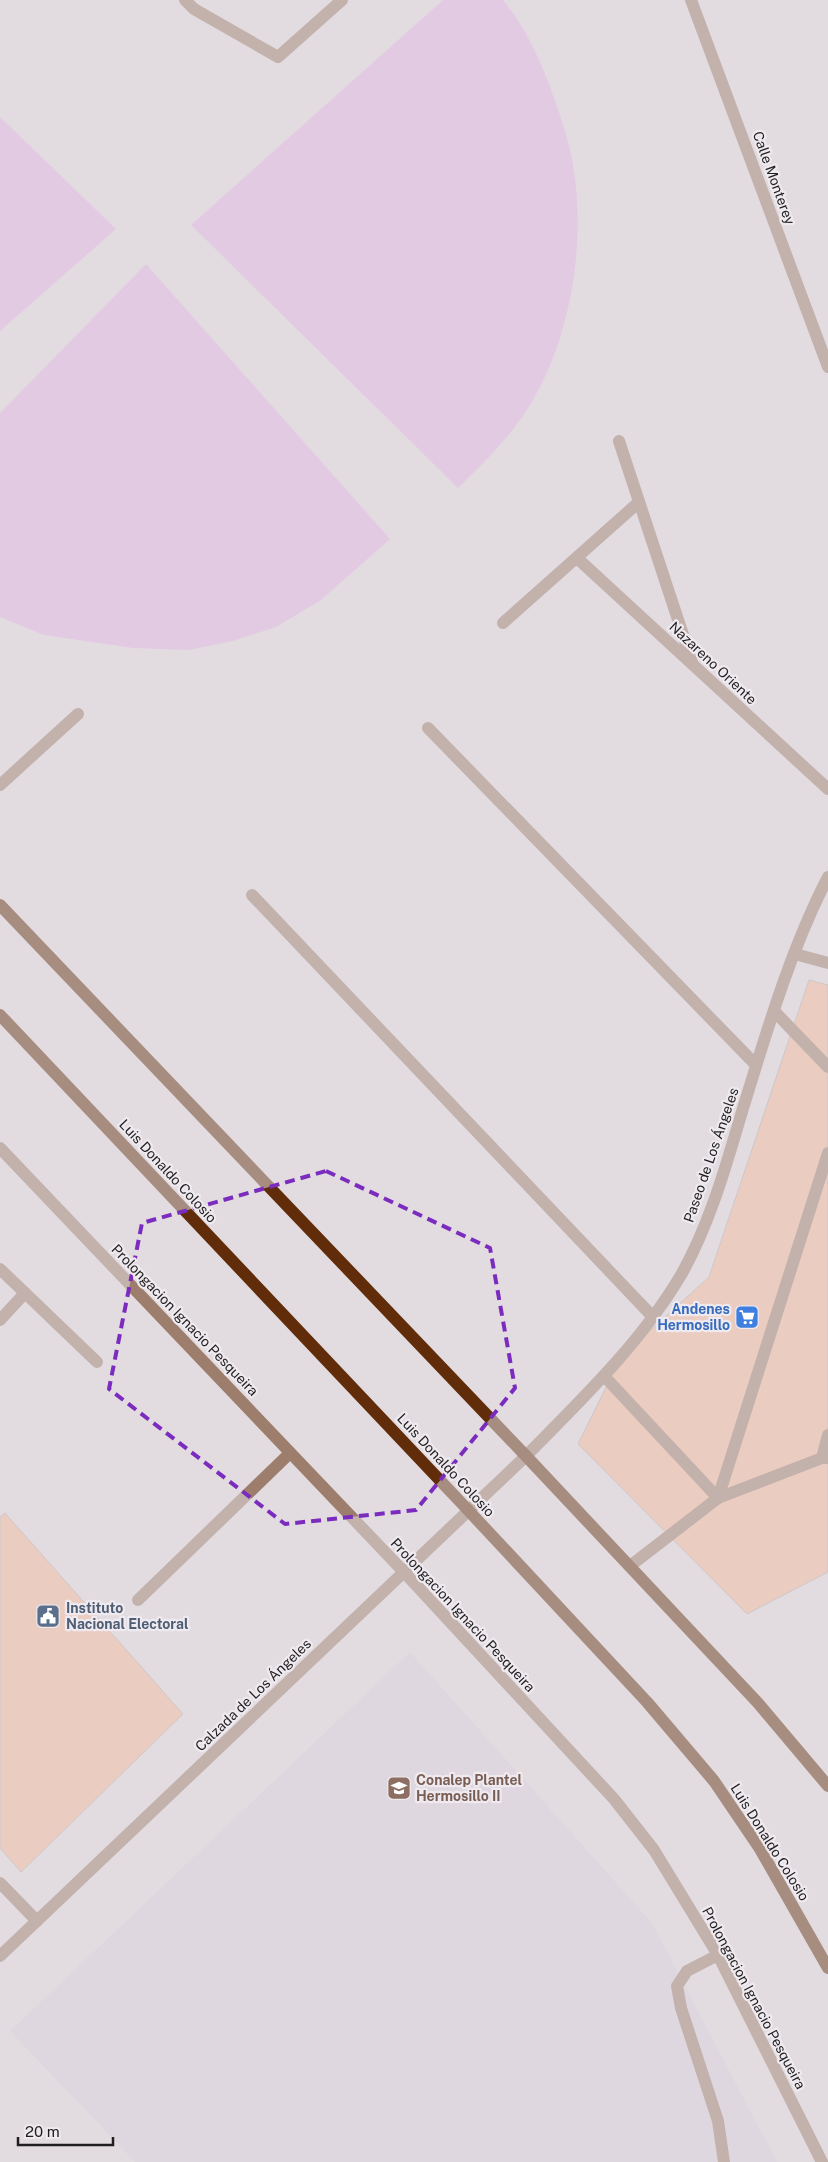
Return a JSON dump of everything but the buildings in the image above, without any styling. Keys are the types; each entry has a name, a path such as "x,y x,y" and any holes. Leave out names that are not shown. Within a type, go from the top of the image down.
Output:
{"main road":[{"path":"0,905 630,1566 758,1703 828,1786"},
{"name":"Luis Donaldo Colosio","path":"0,1015 468,1510 646,1702 714,1781 760,1849 828,1968"}],"street":[{"path":"186,0 194,9 278,57 342,0"},
{"name":"Calle Monterey","path":"691,0 828,367"},
{"path":"619,441 692,664"},
{"path":"503,623 639,502"},
{"name":"Nazareno Oriente","path":"577,558 828,790"},
{"path":"0,786 78,714"},
{"path":"428,728 756,1066"},
{"name":"Paseo de Los Ángeles","path":"526,1456 605,1377 653,1317 681,1274 700,1233 726,1167 756,1066 795,954 828,877"},
{"path":"252,895 653,1317"},
{"path":"795,954 828,963"},
{"path":"775,1012 828,1067"},
{"name":"Prolongacion Ignacio Pesqueira","path":"0,1148 404,1572 614,1799 654,1850 718,1955 822,2162"},
{"path":"718,1498 828,1153"},
{"path":"0,1269 97,1362"},
{"path":"0,1320 25,1293"},
{"path":"605,1377 718,1498"},
{"path":"630,1566 718,1498 825,1458 828,1435"},
{"path":"138,1600 290,1453"},
{"name":"Calzada de Los Ángeles","path":"0,1956 526,1456"},
{"path":"0,1883 36,1921"},
{"path":"718,1955 687,1971 677,1986 680,2008 718,2122 724,2162"}],"highlighted area":[{"path":"326,1171 490,1248 515,1388 416,1510 285,1524 109,1389 142,1223"}],"shaded area":[{"path":"443,0 503,0 523,28 547,79 567,138 576,189 578,221 572,286 566,318 544,378 530,405 514,428 458,488 191,225"},
{"path":"0,117 116,229 0,331"},
{"path":"146,264 390,539 321,600 276,627 233,641 189,650 133,648 44,635 0,617 0,413"},
{"name":"Conalep Plantel Hermosillo II","path":"410,1652 652,1923 777,2162 135,2162 10,2031"}],"place":[{"name":"Andenes Hermosillo","path":"747,1317"},
{"name":"Instituto Nacional Electoral","path":"48,1616"},
{"name":"Conalep Plantel Hermosillo II","path":"399,1788"}]}
